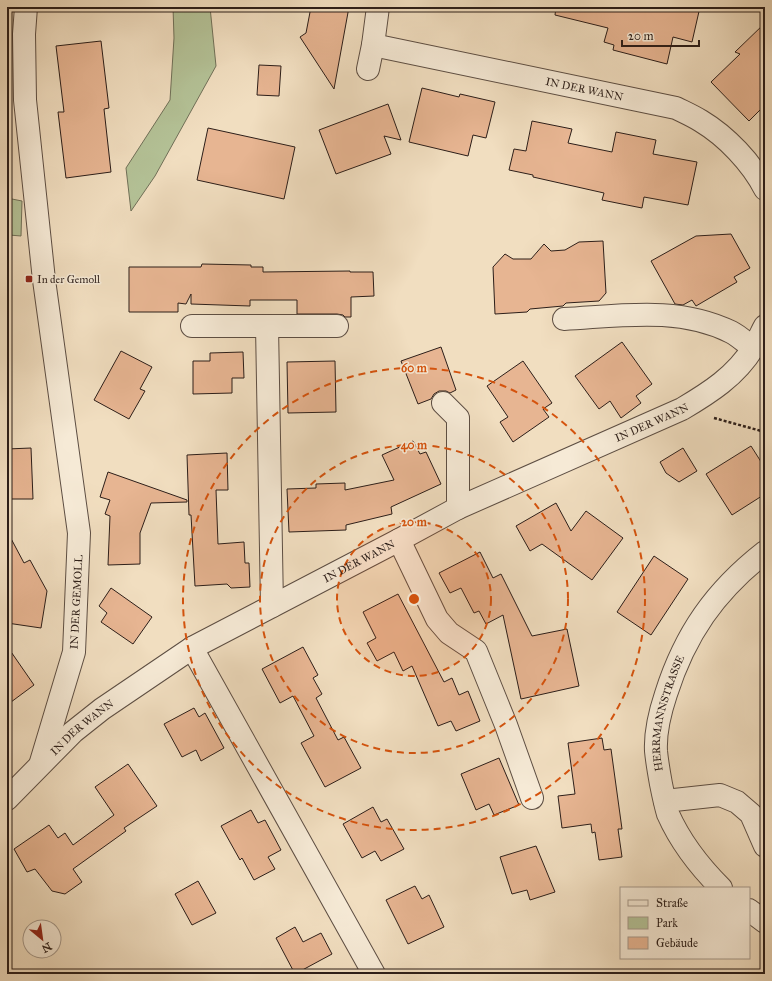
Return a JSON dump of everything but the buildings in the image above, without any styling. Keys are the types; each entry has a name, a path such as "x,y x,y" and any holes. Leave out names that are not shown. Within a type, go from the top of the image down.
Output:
{"street":[{"name":"IN DER GEMOLL","path":"26,7 24,34 25,100 44,280 79,533 74,652 41,765"},
{"path":"368,69 374,45 378,7"},
{"name":"IN DER WANN","path":"374,45 676,108 700,120 720,134 752,169 765,189"},
{"path":"564,319 659,314 692,318 732,332 753,348"},
{"path":"192,326 337,326"},
{"path":"267,326 272,606"},
{"name":"IN DER WANN","path":"7,799 73,732 87,720 192,648 458,508 682,410 707,394 726,379 739,366 753,348 765,326"},
{"path":"443,403 458,418 458,508"},
{"path":"399,540 436,619 449,633 476,651 506,725 532,798"},
{"name":"HERRMANNSTRASSE","path":"720,887 709,876 684,842 668,814 658,767 656,750 657,734 662,708 678,660 689,637 716,600 736,577 765,552"},
{"path":"192,648 374,974"},
{"path":"665,801 720,795 737,802 751,814 765,846"},
{"path":"750,911 765,922"}],"path":[{"path":"728,422 765,432"}],"green space":[{"path":"173,7 210,7 216,66 155,176 131,211 126,168 170,100 174,38"},
{"path":"7,198 22,201 21,236 9,235 7,245"}],"place":[{"name":"In der Gemoll","path":"29,279"}]}
